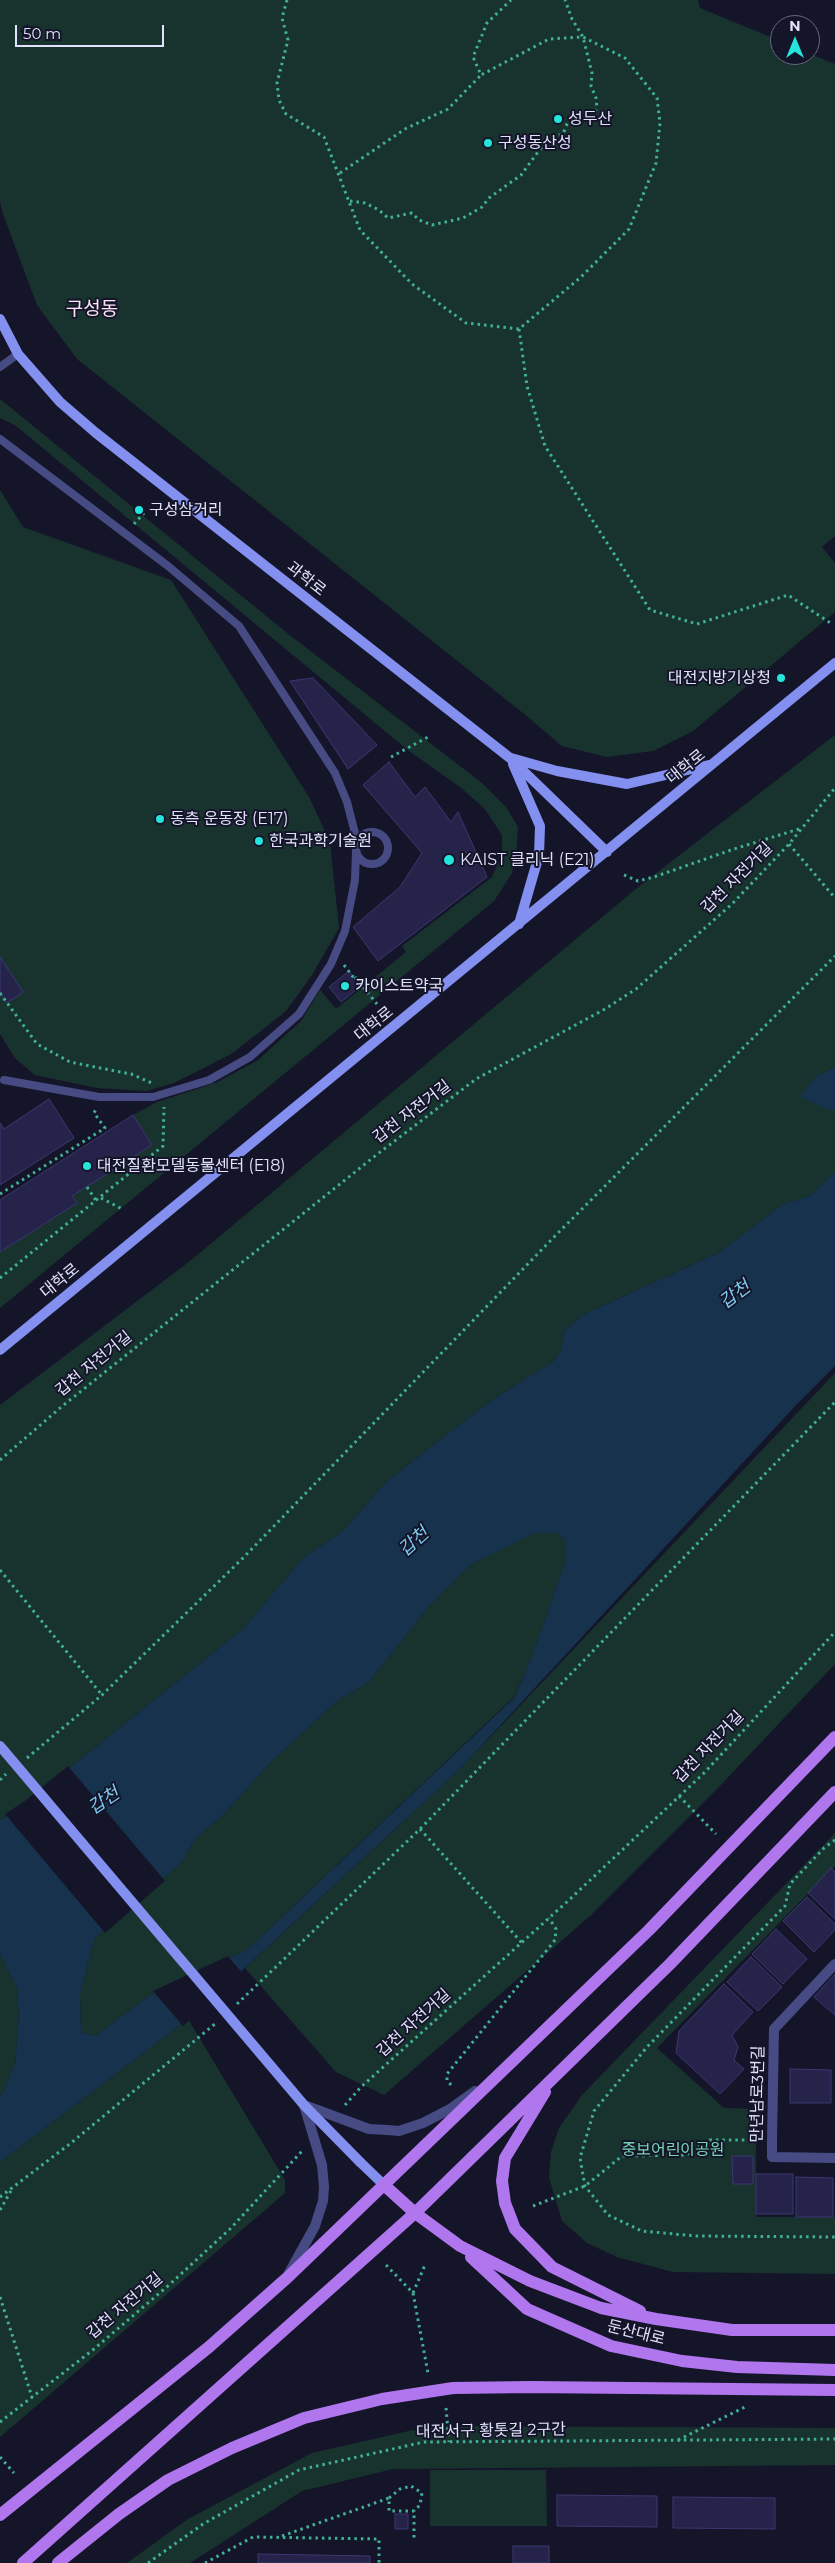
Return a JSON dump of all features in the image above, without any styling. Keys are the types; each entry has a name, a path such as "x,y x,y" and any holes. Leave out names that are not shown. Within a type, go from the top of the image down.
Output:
{"main road":[{"name":"과학로","path":"0,319 18,354 60,402 96,434 510,758 607,852"},
{"name":"대학로","path":"0,1350 835,663"},
{"path":"510,758 557,771 627,784 713,765"},
{"path":"510,758 540,826 539,855 520,924"},
{"path":"0,2515 209,2347 288,2276 649,1930 835,1737"},
{"path":"0,1746 304,2105 384,2186"},
{"path":"23,2563 415,2213 670,1964 835,1792"},
{"path":"555,2076 505,2158 502,2181 505,2203 515,2229 552,2267 656,2319"},
{"name":"둔산대로","path":"384,2186 415,2213 460,2246 527,2309 611,2346 682,2361 737,2367 835,2370"},
{"name":"둔산대로","path":"460,2246 530,2281 601,2308 656,2319 732,2330 835,2330"},
{"path":"58,2563 120,2514 168,2480 232,2448 304,2418 382,2399 453,2388 835,2390"}],"street":[{"name":"만년남로3번길","path":"835,1964 774,2029 772,2140 772,2157 835,2158"},
{"path":"304,2105 369,2129 399,2131 423,2123 450,2109 498,2075"},
{"path":"288,2276 315,2226 323,2201 322,2165 304,2105"}],"lane":[{"path":"0,367 18,354"},
{"path":"0,440 168,566 239,626 335,773 347,802 357,841 355,880 345,931 331,964 299,1014 250,1057 209,1080 153,1097 100,1097 1,1079"},
{"path":"356,852 362,861 372,864 382,861 388,852 387,841 374,831 364,833 357,841"}],"path":[{"path":"287,0 282,18 288,40 277,83 279,100 286,114 324,136 360,230 412,284 466,323 519,329 581,277 629,229 656,163 660,123 657,98 625,58 584,37 549,39 481,75 448,109 405,129 340,174"},
{"path":"481,75 473,57 487,23 511,0"},
{"path":"350,201 366,202 388,218 412,213 419,220 432,225 463,218 482,208 489,198 520,175 544,140 563,134 570,116 592,117 597,108 596,98 591,86 592,72 584,37 572,19 565,0"},
{"path":"519,329 528,386 545,446 650,610 697,624 788,595 832,624"},
{"path":"131,528 144,513"},
{"path":"391,758 428,737"},
{"name":"갑천 자전거길","path":"0,1460 83,1390 375,1156 476,1079 636,989 732,904 789,844 835,788"},
{"path":"624,875 638,881 654,877 734,849 800,829"},
{"path":"789,844 835,898"},
{"path":"22,1762 102,1696 244,1557 553,1238 835,956"},
{"path":"345,965 377,1004"},
{"path":"0,993 37,1044 70,1062 131,1074 154,1084"},
{"path":"0,1194 105,1128 94,1114 100,1097"},
{"path":"0,1278 164,1146 164,1103"},
{"path":"87,1187 96,1202"},
{"path":"101,1198 124,1210"},
{"path":"232,2008 420,1829 835,1402"},
{"path":"0,1570 102,1696"},
{"name":"갑천 자전거길","path":"343,2107 361,2087 522,1943 679,1796 835,1632"},
{"path":"0,1780 7,1774"},
{"path":"679,1796 716,1834"},
{"path":"420,1829 522,1943"},
{"path":"835,1840 824,1848 790,1884 785,1906 647,2047 594,2110 580,2158 585,2186 608,2215 642,2231 696,2236 835,2237"},
{"path":"451,2085 447,2080 447,2074 555,1940 556,1929 549,1918"},
{"path":"0,2197 71,2143 218,2022"},
{"path":"533,2206 585,2186 622,2156 686,2155 710,2140 772,2140"},
{"name":"갑천 자전거길","path":"0,2422 94,2349 169,2285 230,2229 306,2147"},
{"path":"0,2210 14,2186"},
{"path":"386,2265 413,2293 428,2372"},
{"path":"413,2293 425,2265"},
{"path":"0,2297 32,2397"},
{"path":"677,2440 745,2407"},
{"path":"446,2408 449,2442"},
{"name":"대전서구 황톳길 2구간","path":"148,2563 203,2524 299,2470 424,2442 835,2439"},
{"path":"0,2457 14,2473"},
{"path":"278,2537 389,2498 400,2489 411,2486 422,2493 420,2505 414,2511 389,2511 389,2498"},
{"path":"414,2511 414,2539"},
{"path":"207,2563 253,2537 379,2539 379,2563"}],"green space":[{"path":"0,0 698,0 700,8 770,37 770,65 820,65 820,58 835,64 835,536 822,547 835,563 835,612 693,731 653,751 607,757 562,746 77,359 37,305 3,214 0,201"},
{"path":"0,399 287,633 482,783 506,807 518,827 516,855 512,873 494,901 0,1308 0,1252 77,1203 72,1196 152,1145 133,1115 157,1102 218,1082 258,1060 301,1021 320,990 336,1009 406,952 402,946 492,877 502,855 502,835 485,809 460,787 409,751 15,425 0,418"},
{"name":"동측 운동장 (E17)","path":"0,490 23,527 171,580 309,797 330,842 339,928 312,975 286,1011 231,1054 174,1083 146,1091 97,1088 35,1075 15,1058 0,1034"},
{"path":"835,735 835,1067 816,1076 829,1110 835,1110 835,1172 810,1196 783,1204 720,1252 583,1315 564,1331 561,1351 554,1361 489,1402 387,1481 343,1531 303,1558 244,1628 26,1803 0,1820 0,1405 190,1261 637,888"},
{"path":"835,1373 835,1664 719,1787 590,1916 384,2095 336,2072 245,1968 461,1768"},
{"path":"535,1532 558,1533 565,1541 565,1563 530,1661 515,1696 247,1950 147,1997 95,2036 81,2032 80,1994 95,1938 181,1863 196,1838 223,1815 269,1764 338,1700 368,1683 431,1604 470,1565"},
{"name":"중보어린이공원","path":"835,1833 835,1866 657,2048 724,2108 756,2109 756,2217 835,2217 835,2274 673,2272 617,2257 587,2243 562,2221 549,2178 551,2152 559,2128 582,2095"},
{"path":"0,1953 17,1989 19,2015 15,2065 0,2098"},
{"path":"188,2019 285,2180 285,2193 0,2437 0,2162"},
{"path":"431,2426 835,2428 835,2465 393,2469 302,2491 190,2563 127,2563 188,2519 312,2453"},
{"path":"430,2470 546,2470 547,2526 430,2526"}],"water":[{"path":"835,1067 835,1110 829,1110 800,1097 816,1076"},
{"name":"갑천","path":"835,1172 835,1366 797,1404 461,1768 196,2013 0,2162 0,2098 15,2065 19,2015 17,1989 0,1953 0,1820 26,1803 244,1628 303,1558 343,1531 387,1481 489,1402 554,1361 561,1351 564,1331 583,1315 720,1252 783,1204 810,1196","holes":["535,1533 558,1533 565,1541 565,1563 515,1697 247,1950 147,1997 95,2036 81,2032 80,1994 95,1938 181,1863 196,1838 223,1815 269,1764 338,1700 368,1683 431,1604 470,1565"]}],"pier":[{"path":"68,1766 165,1881 105,1933 5,1814 25,1801"},
{"path":"228,1956 243,1974 183,2026 153,1991"}],"building":[{"path":"313,678 377,745 348,769 290,681"},
{"name":"KAIST 클리닉 (E21)","path":"389,762 415,797 425,787 451,822 458,812 487,877 378,961 353,927 400,887 422,853 363,785"},
{"path":"0,957 23,992 7,1003 0,993"},
{"name":"카이스트약국","path":"349,971 361,986 341,1002 329,987"},
{"name":"대전질환모델동물센터 (E18)","path":"49,1099 74,1138 0,1185 0,1123 4,1129"},
{"name":"대전질환모델동물센터 (E18)","path":"133,1115 152,1145 72,1196 77,1203 0,1252 0,1200"},
{"path":"831,1868 835,1872 835,1919 808,1893"},
{"path":"807,1897 835,1924 835,1930 814,1952 783,1921"},
{"path":"776,1929 807,1959 783,1984 752,1954"},
{"path":"751,1957 782,1987 758,2011 727,1982"},
{"path":"835,1974 835,2015 814,1997"},
{"path":"724,1984 753,2012 732,2035 738,2047 734,2060 744,2069 720,2094 676,2053 679,2031"},
{"path":"790,2069 831,2070 831,2103 790,2103"},
{"path":"732,2156 753,2156 753,2184 733,2184"},
{"path":"756,2174 793,2174 793,2214 756,2214"},
{"path":"796,2177 833,2178 833,2217 796,2217"},
{"path":"557,2495 657,2496 657,2527 557,2526"},
{"path":"673,2497 775,2498 775,2529 673,2528"},
{"path":"395,2514 408,2514 408,2529 395,2529"},
{"path":"513,2546 549,2546 549,2563 513,2563"},
{"path":"258,2554 370,2556 370,2563 258,2563"}],"place":[{"name":"성두산","path":"558,119"},
{"name":"구성동산성","path":"488,143"},
{"name":"구성삼거리","path":"139,510"},
{"name":"대전지방기상청","path":"781,678"},
{"name":"동측 운동장 (E17)","path":"160,819"},
{"name":"한국과학기술원","path":"259,841"},
{"name":"KAIST 클리닉 (E21)","path":"449,860"},
{"name":"카이스트약국","path":"345,986"},
{"name":"대전질환모델동물센터 (E18)","path":"87,1166"}],"district":[{"name":"구성동","path":"92,309"}]}
